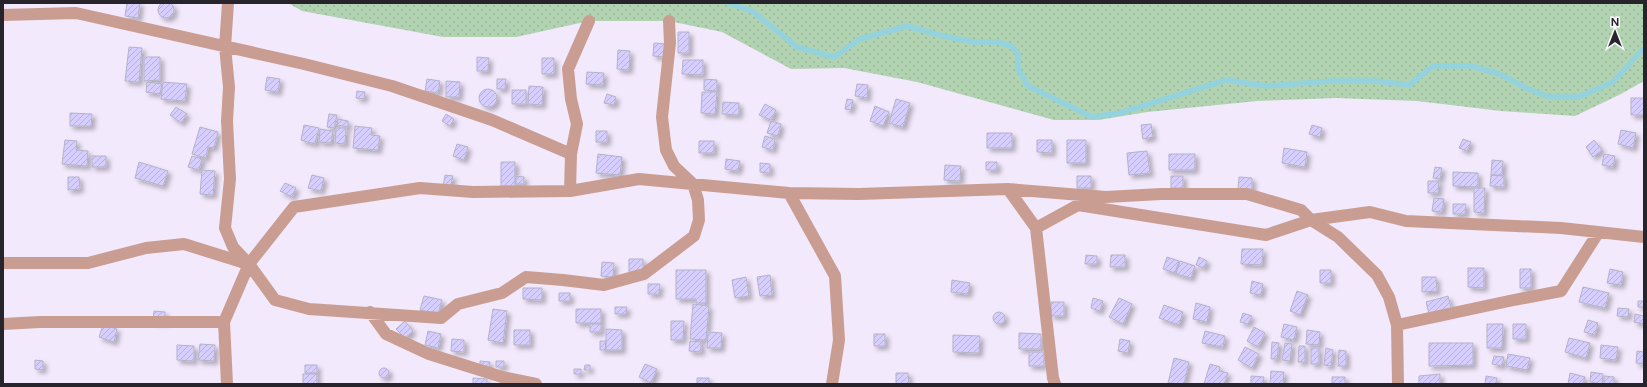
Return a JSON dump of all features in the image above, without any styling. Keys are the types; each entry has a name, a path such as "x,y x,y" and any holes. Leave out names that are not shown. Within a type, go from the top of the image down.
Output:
{"street":[{"path":"67,3 76,13"},
{"path":"228,3 225,47 229,87 228,121 230,179 225,228 233,247 249,264 275,300 309,309 441,318 458,304 502,293 526,278 563,280 604,285 644,274 694,236 699,220 698,200 692,184 674,166 666,150 662,117 670,43 669,21"},
{"path":"3,15 76,13 304,64 392,86 492,120 571,154"},
{"path":"570,191 571,154 577,124 571,100 568,69 589,21"},
{"path":"227,384 224,322 249,264 294,207 420,188 473,192 570,191 639,179 789,193 859,194 1008,189 1106,197 1161,194 1247,194 1301,210 1311,220 1338,237 1377,274 1389,297 1397,325 1398,384"},
{"path":"1008,189 1036,228 1053,378 1056,384"},
{"path":"789,193 835,276 839,340 832,384"},
{"path":"1036,228 1078,205 1266,235 1311,220 1370,212 1406,221 1561,228 1644,237"},
{"path":"1397,325 1509,300 1561,291 1598,233"},
{"path":"3,263 88,263 146,248 184,244 249,264"},
{"path":"370,312 386,334 429,354 502,377 536,384"},
{"path":"3,324 40,322 224,322"}],"green space":[{"path":"288,3 1644,3 1644,81 1575,116 1501,111 1417,101 1336,98 1257,101 1147,112 1099,120 1054,120 917,82 844,68 791,69 722,32 669,21 589,21 516,37 443,37 302,11"}],"building":[{"path":"166,2 172,4 174,10 172,16 166,18 160,16 158,10 160,4"},
{"path":"127,3 140,3 138,18 125,16"},
{"path":"678,32 689,32 689,53 678,53"},
{"path":"654,43 666,44 665,57 653,56"},
{"path":"129,47 142,48 139,82 125,81"},
{"path":"618,50 630,51 629,70 617,69"},
{"path":"144,57 160,57 160,80 144,81"},
{"path":"477,57 489,58 488,71 477,71"},
{"path":"542,58 554,58 554,74 542,74"},
{"path":"683,60 703,60 703,75 682,74"},
{"path":"587,72 604,73 603,85 586,84"},
{"path":"267,77 280,79 278,92 265,90"},
{"path":"427,79 440,81 438,93 425,91"},
{"path":"497,79 506,79 505,89 497,89"},
{"path":"704,79 717,80 717,91 704,90"},
{"path":"446,81 460,82 459,97 446,97"},
{"path":"147,82 162,84 160,94 146,92"},
{"path":"163,82 187,84 185,101 161,99"},
{"path":"857,84 868,85 867,98 855,96"},
{"path":"529,86 543,87 542,105 528,104"},
{"path":"488,89 494,92 497,98 494,104 488,107 482,104 479,98 482,92"},
{"path":"512,90 526,90 526,104 512,104"},
{"path":"357,91 365,92 364,99 356,98"},
{"path":"702,92 717,92 715,114 701,113"},
{"path":"607,94 616,97 614,105 604,103"},
{"path":"1631,98 1644,98 1644,115 1631,115"},
{"path":"847,99 853,100 851,110 845,109"},
{"path":"896,99 910,103 903,127 889,123"},
{"path":"723,102 739,103 739,115 722,114"},
{"path":"765,104 776,110 771,120 759,115"},
{"path":"875,106 889,112 883,126 870,121"},
{"path":"176,107 187,114 181,123 170,115"},
{"path":"70,113 92,114 91,126 70,126"},
{"path":"329,114 337,115 334,128 327,127"},
{"path":"446,114 454,119 450,126 442,121"},
{"path":"338,119 348,121 348,127 337,125"},
{"path":"771,121 781,124 778,136 767,133"},
{"path":"1151,124 1153,137 1143,139 1141,125"},
{"path":"304,125 319,128 315,144 301,140"},
{"path":"1312,125 1322,128 1320,137 1309,134"},
{"path":"355,126 372,128 371,135 380,136 378,150 353,148"},
{"path":"200,127 218,132 214,148 208,147 206,158 192,154"},
{"path":"336,128 346,128 345,144 335,143"},
{"path":"320,129 333,131 331,143 319,142"},
{"path":"1621,130 1636,133 1633,148 1618,144"},
{"path":"596,131 607,131 607,142 596,142"},
{"path":"987,133 1012,133 1012,148 987,148"},
{"path":"765,136 775,139 773,150 762,147"},
{"path":"1463,139 1471,142 1467,151 1459,148"},
{"path":"65,140 77,141 76,150 88,151 87,166 62,164"},
{"path":"1037,140 1052,140 1052,153 1037,152"},
{"path":"1067,140 1086,140 1086,163 1067,163"},
{"path":"1594,140 1602,150 1593,157 1586,147"},
{"path":"699,141 714,141 714,153 699,153"},
{"path":"457,144 468,147 464,160 453,156"},
{"path":"1284,148 1307,152 1305,167 1282,163"},
{"path":"1147,151 1150,173 1129,175 1127,153"},
{"path":"598,154 622,157 620,175 596,173"},
{"path":"1169,154 1195,154 1195,170 1169,170"},
{"path":"1604,154 1615,156 1613,167 1602,165"},
{"path":"92,156 106,156 106,167 92,167"},
{"path":"192,156 202,159 199,170 188,167"},
{"path":"726,159 740,161 738,171 725,169"},
{"path":"1492,160 1503,161 1502,175 1491,175"},
{"path":"139,162 168,171 163,186 135,178"},
{"path":"501,162 515,162 515,186 501,186"},
{"path":"986,162 997,162 997,170 986,170"},
{"path":"760,163 770,164 770,173 760,172"},
{"path":"945,165 961,166 960,181 944,180"},
{"path":"1435,167 1442,168 1440,179 1433,178"},
{"path":"202,170 215,171 213,195 200,194"},
{"path":"1453,172 1478,173 1478,187 1453,186"},
{"path":"312,175 324,178 321,191 308,188"},
{"path":"445,175 453,176 450,188 443,186"},
{"path":"1491,175 1504,176 1504,187 1490,186"},
{"path":"516,176 524,177 524,184 516,184"},
{"path":"1077,176 1091,176 1091,188 1077,188"},
{"path":"1171,176 1183,176 1183,188 1171,188"},
{"path":"68,177 79,177 80,189 68,190"},
{"path":"1239,177 1252,178 1252,190 1238,189"},
{"path":"1428,181 1439,181 1438,193 1428,193"},
{"path":"285,183 296,188 292,197 280,191"},
{"path":"1474,188 1485,188 1484,213 1474,212"},
{"path":"1434,198 1444,199 1442,212 1432,211"},
{"path":"1453,204 1466,204 1465,214 1453,214"},
{"path":"1242,249 1263,249 1262,265 1241,264"},
{"path":"1086,255 1097,256 1097,264 1085,264"},
{"path":"1111,255 1125,255 1125,267 1110,267"},
{"path":"1167,257 1179,261 1175,273 1163,269"},
{"path":"1199,257 1207,261 1204,268 1196,265"},
{"path":"629,259 643,259 643,274 629,273"},
{"path":"1180,261 1195,266 1191,278 1176,274"},
{"path":"602,262 614,263 613,277 601,276"},
{"path":"1468,268 1484,268 1484,288 1468,287"},
{"path":"1520,269 1531,269 1531,288 1520,288"},
{"path":"1610,269 1623,272 1621,285 1607,283"},
{"path":"676,270 706,270 706,303 696,303 696,299 676,299"},
{"path":"1320,270 1331,270 1331,283 1320,283"},
{"path":"770,275 772,295 760,296 757,277"},
{"path":"746,277 749,296 735,298 732,280"},
{"path":"1422,277 1436,277 1437,291 1422,292"},
{"path":"952,280 970,283 968,294 951,292"},
{"path":"1252,281 1263,284 1261,295 1250,293"},
{"path":"648,284 660,284 659,294 648,294"},
{"path":"1583,287 1609,293 1605,308 1579,302"},
{"path":"523,288 542,288 542,300 523,299"},
{"path":"1297,291 1308,295 1300,315 1290,311"},
{"path":"559,293 570,293 570,301 559,301"},
{"path":"424,296 442,300 438,314 420,310"},
{"path":"1448,296 1452,311 1430,317 1426,302"},
{"path":"1093,298 1103,301 1100,311 1091,308"},
{"path":"1119,298 1132,304 1123,324 1109,317"},
{"path":"1638,301 1644,301 1644,307 1638,307"},
{"path":"1051,302 1064,302 1064,316 1051,316"},
{"path":"1196,303 1210,307 1207,322 1193,319"},
{"path":"693,304 709,306 706,340 690,339"},
{"path":"1164,305 1183,312 1179,325 1159,318"},
{"path":"615,307 627,307 626,314 615,314"},
{"path":"1618,308 1629,309 1628,317 1617,316"},
{"path":"493,309 507,311 503,343 488,340"},
{"path":"576,309 601,309 601,323 576,323"},
{"path":"154,311 165,312 165,322 153,321"},
{"path":"997,312 1001,312 1005,318 1001,324 997,324 993,320 993,316"},
{"path":"1243,313 1252,316 1248,324 1240,322"},
{"path":"1635,314 1644,316 1643,324 1634,322"},
{"path":"1588,320 1598,323 1595,335 1584,332"},
{"path":"405,321 413,331 405,338 396,329"},
{"path":"671,321 684,321 683,340 671,340"},
{"path":"590,324 601,324 601,332 590,332"},
{"path":"1284,324 1297,327 1294,340 1281,337"},
{"path":"1487,324 1503,324 1502,348 1487,348"},
{"path":"1513,324 1526,324 1526,339 1513,339"},
{"path":"103,325 117,329 114,342 99,337"},
{"path":"1254,327 1265,333 1258,347 1247,341"},
{"path":"606,329 622,330 622,350 606,350"},
{"path":"514,330 530,330 530,345 514,345"},
{"path":"1307,330 1320,332 1319,345 1306,344"},
{"path":"428,331 441,334 438,348 425,345"},
{"path":"1205,331 1225,336 1223,347 1202,343"},
{"path":"708,332 722,333 721,348 707,348"},
{"path":"1019,333 1041,334 1041,349 1019,349"},
{"path":"874,334 885,334 885,346 874,346"},
{"path":"953,335 980,336 979,353 953,352"},
{"path":"1569,338 1590,343 1586,358 1565,352"},
{"path":"452,339 464,340 464,352 451,351"},
{"path":"1120,339 1130,341 1128,353 1118,351"},
{"path":"600,341 606,341 605,350 600,350"},
{"path":"690,341 701,342 701,352 689,351"},
{"path":"1272,342 1279,343 1277,359 1271,359"},
{"path":"1285,343 1292,344 1290,361 1282,360"},
{"path":"1429,343 1473,343 1473,365 1429,366"},
{"path":"200,344 215,345 214,361 198,360"},
{"path":"177,345 194,346 194,361 177,360"},
{"path":"1601,345 1618,347 1616,360 1600,358"},
{"path":"1299,346 1305,346 1305,362 1298,362"},
{"path":"1245,347 1259,354 1252,368 1238,360"},
{"path":"1311,348 1319,348 1319,364 1311,364"},
{"path":"1326,348 1333,350 1331,366 1324,365"},
{"path":"1339,350 1346,351 1346,366 1338,366"},
{"path":"1637,351 1644,352 1644,364 1636,363"},
{"path":"1029,352 1044,352 1044,366 1029,366"},
{"path":"1508,354 1530,358 1527,370 1506,366"},
{"path":"1494,356 1504,357 1502,366 1492,364"},
{"path":"1174,358 1189,362 1184,384 1168,383"},
{"path":"35,360 43,361 43,370 35,369"},
{"path":"480,361 490,362 489,369 480,368"},
{"path":"496,361 504,361 504,367 496,367"},
{"path":"645,364 657,369 651,383 639,377"},
{"path":"1210,364 1220,367 1219,371 1228,373 1224,384 1204,384"},
{"path":"305,365 317,365 317,373 305,373"},
{"path":"585,365 590,365 590,370 584,370"},
{"path":"382,368 386,368 388,369 388,377 382,378 379,375 379,371"},
{"path":"574,369 581,369 581,374 574,374"},
{"path":"1271,371 1284,372 1283,384 1270,384"},
{"path":"1591,372 1603,374 1602,384 1590,382"},
{"path":"896,373 908,373 909,384 896,384"},
{"path":"1570,373 1585,377 1583,384 1568,384"},
{"path":"303,374 317,374 317,384 303,384"},
{"path":"1440,374 1440,384 1419,384 1419,376"},
{"path":"1251,376 1264,377 1263,384 1251,384"},
{"path":"1486,376 1497,378 1496,384 1485,384"},
{"path":"1604,376 1614,377 1614,384 1604,384"},
{"path":"1332,377 1345,377 1345,384 1332,384"},
{"path":"473,378 487,379 487,384 473,384"},
{"path":"697,378 709,378 709,384 697,384"}],"waterway":[{"path":"728,3 752,11 797,47 834,57 860,39 907,26 943,36 974,42 998,42 1011,46 1018,54 1018,69 1028,86 1092,117 1120,113 1226,80 1267,86 1331,81 1376,81 1409,85 1433,66 1471,66 1500,74 1526,88 1549,97 1578,97 1613,82 1642,50 1644,50"}]}
